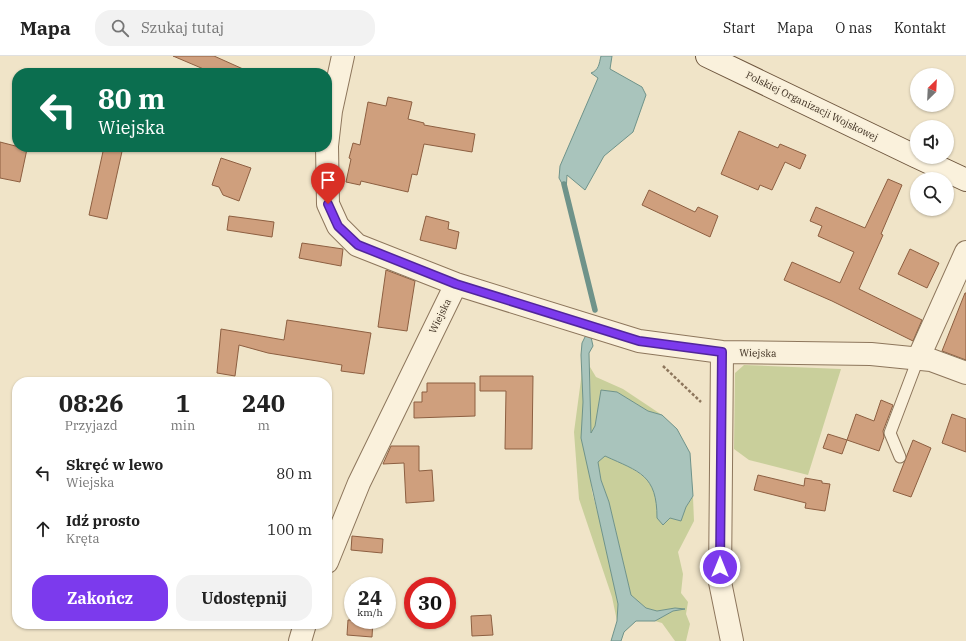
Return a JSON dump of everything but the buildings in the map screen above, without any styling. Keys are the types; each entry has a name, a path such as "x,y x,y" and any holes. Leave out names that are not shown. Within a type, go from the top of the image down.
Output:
{"street":[{"path":"332,106 343,56"},
{"name":"Polskiej Organizacji Wojskowej","path":"707,56 910,154"},
{"path":"327,152 328,204 338,226 358,245 456,284"},
{"name":"Polskiej Organizacji Wojskowej","path":"932,164 966,180"},
{"path":"918,359 966,252"},
{"name":"Wiejska","path":"332,550 359,483 456,284 639,341 722,352 871,354 931,360 966,373"},
{"path":"722,352 720,582 732,641"},
{"path":"300,641 304,629"}],"lane":[{"path":"900,457 890,433 918,359"}],"path":[{"path":"661,364 702,403"}],"green space":[{"path":"744,365 841,369 808,475 749,460 734,449 735,373"},
{"path":"590,367 596,377 623,389 662,415 648,411 617,392 601,390 595,426 591,434"},
{"path":"582,372 592,492 603,533 618,604 617,621 612,597 579,499 574,432"},
{"path":"605,456 629,467 649,483 654,490 657,499 657,518 670,518 681,521 686,507 693,497 694,521 678,552 683,574 681,593 688,602 686,614 690,624 686,641 675,641 662,623 655,621 673,611 683,609 675,608 657,611 646,608 631,595 609,502 601,480 598,462"}],"water":[{"path":"601,56 612,56 610,69 642,87 646,95 633,132 604,156 585,190 567,175 566,191 559,178 560,166 598,78 591,73 597,68"},
{"path":"586,335 591,337 593,346 589,353 591,433 595,426 601,390 617,392 648,411 662,415 677,429 690,453 693,496 686,507 681,521 670,518 663,525 657,518 654,492 644,477 628,466 605,456 598,462 601,480 609,502 631,595 646,608 657,611 675,608 685,609 673,611 655,621 636,621 624,632 621,641 611,641 617,621 618,604 581,438 583,402 581,355 582,343"}],"waterway":[{"path":"564,184 595,310"}],"route":[{"path":"328,204 338,226 358,245 456,284 639,341 722,352 720,567"}]}
